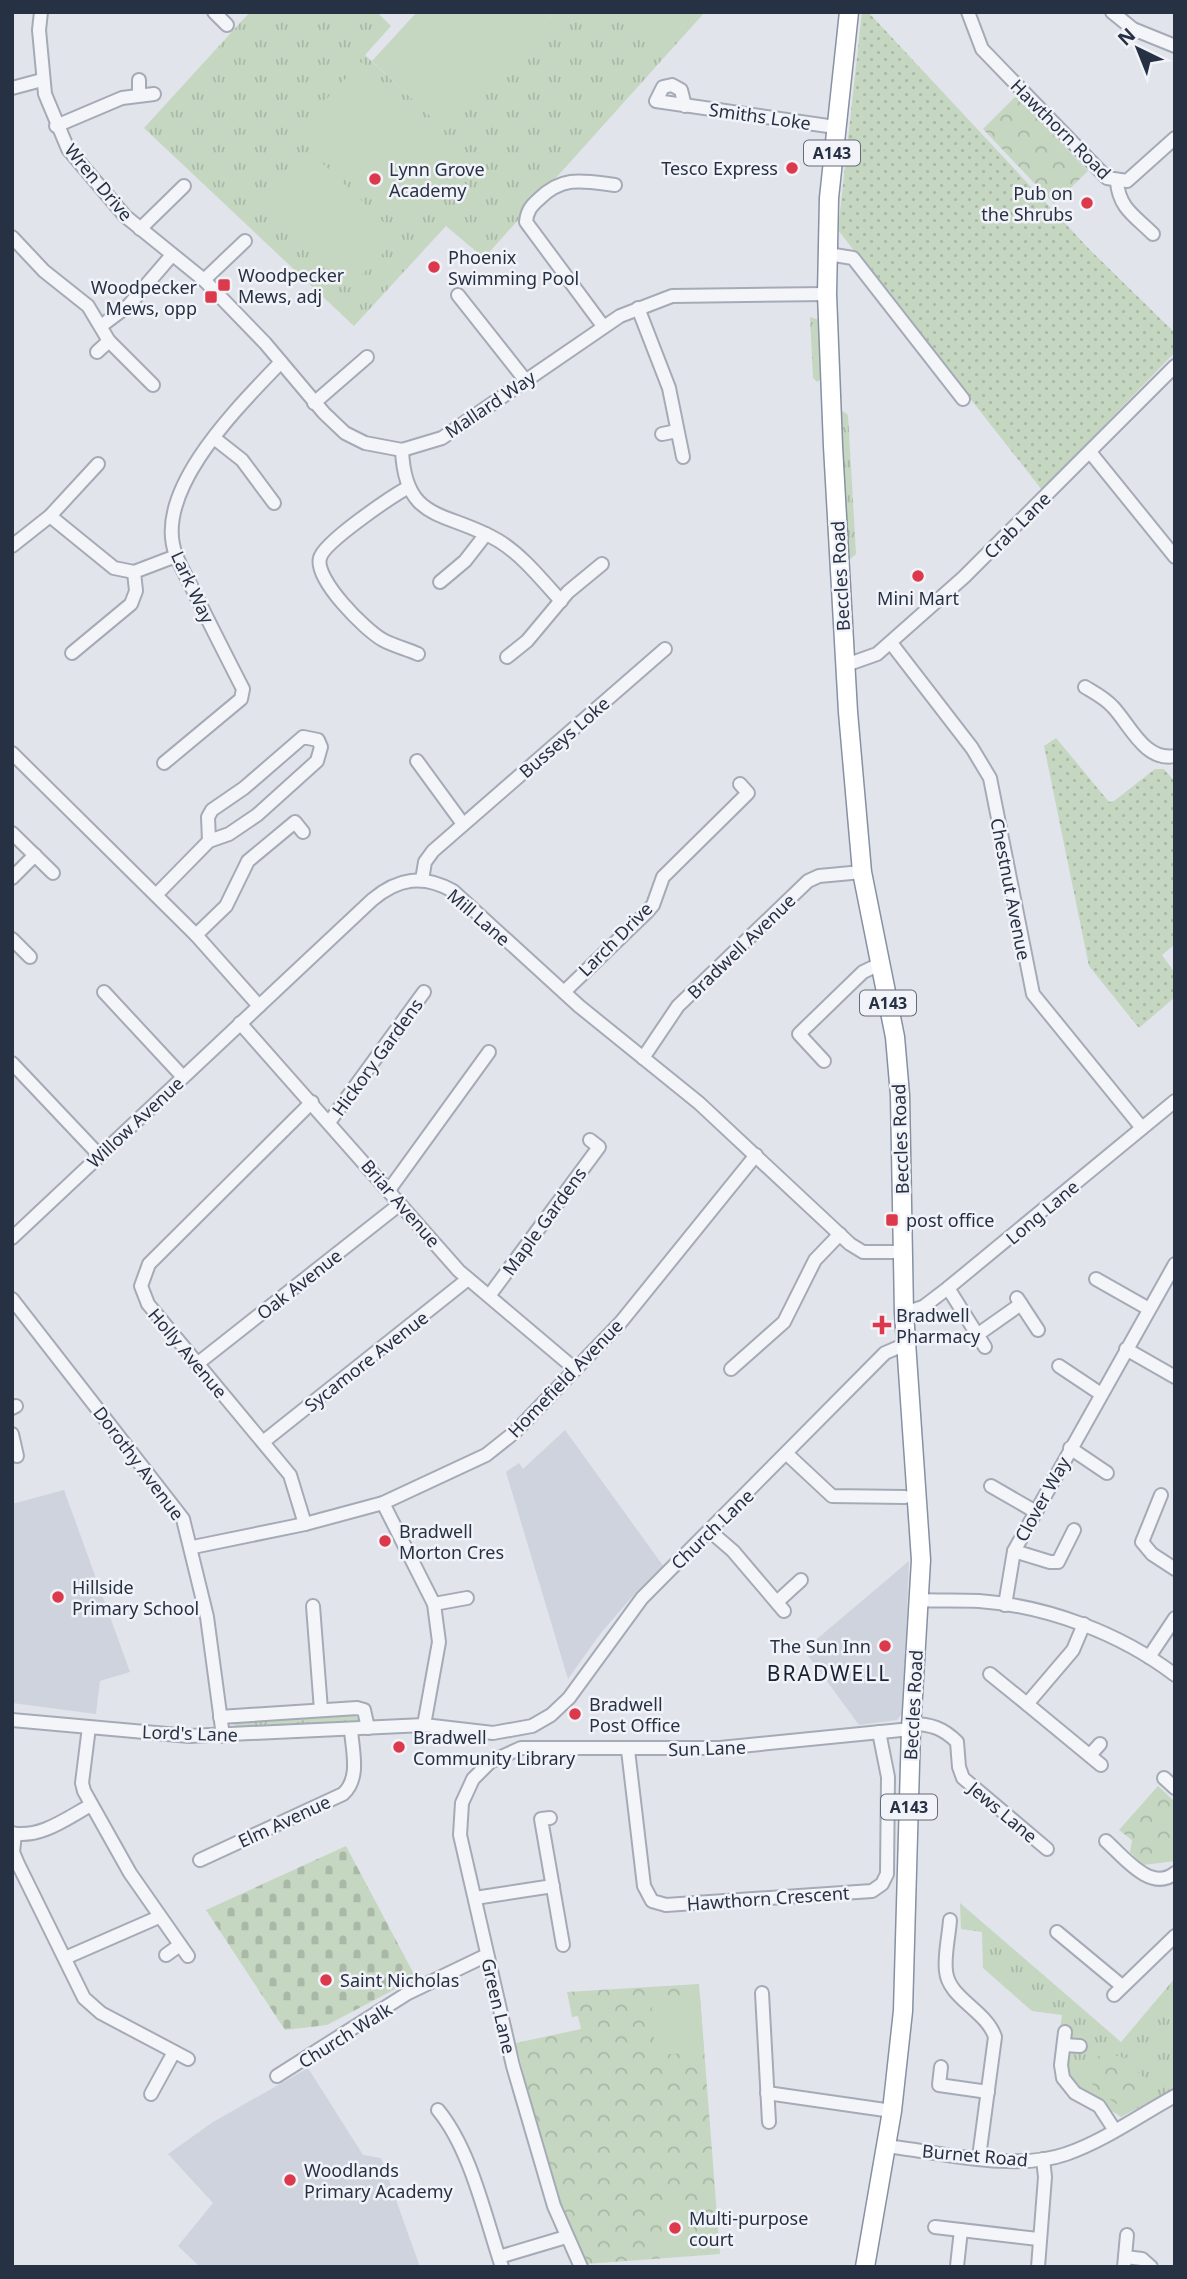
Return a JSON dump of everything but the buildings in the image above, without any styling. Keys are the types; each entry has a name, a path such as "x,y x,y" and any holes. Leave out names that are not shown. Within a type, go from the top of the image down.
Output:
{"highway":[{"name":"Beccles Road","path":"849,12 835,127 827,294 846,665 863,872 895,1037 899,1083 904,1313 920,1533 903,2011 892,2111 865,2267"}],"street":[{"name":"Wren Drive","path":"41,12 42,80 56,126 68,149 90,177 141,229 172,255"},
{"path":"214,12 227,25"},
{"name":"Hawthorn Road","path":"968,12 982,49 1107,178 1117,182 1132,178 1175,138"},
{"path":"1112,12 1133,29 1175,46"},
{"path":"12,88 42,80"},
{"path":"139,80 139,95"},
{"path":"56,126 122,98 154,94"},
{"name":"Smiths Loke","path":"685,106 835,127"},
{"path":"603,326 526,222 531,207 549,188 562,181 572,179 615,185"},
{"path":"1117,182 1124,208 1153,234"},
{"path":"141,229 184,186"},
{"path":"12,237 44,271 88,306 109,341 153,385"},
{"path":"204,280 245,241"},
{"path":"828,254 853,258 963,399"},
{"path":"101,326 129,305 172,255"},
{"name":"Mallard Way","path":"172,255 204,280 281,362 314,403 355,438 387,450 402,450 442,438 603,326 638,308 672,296 827,294"},
{"path":"458,295 526,381"},
{"path":"638,308 669,388 682,457"},
{"path":"97,352 109,341"},
{"path":"314,403 367,357"},
{"name":"Lark Way","path":"164,763 241,699 243,690 176,555 172,526 175,506 183,487 214,438 281,362"},
{"name":"Crab Lane","path":"846,665 869,660 891,643 1005,538 1175,366"},
{"path":"662,434 677,431"},
{"path":"214,438 242,460 274,503"},
{"path":"402,450 407,488 417,502 486,534 522,558 561,601"},
{"path":"1090,452 1175,557"},
{"path":"12,546 50,516 98,464"},
{"path":"407,488 390,497 324,549 319,566 326,583 370,631 383,640 418,654"},
{"path":"50,516 114,568 134,572 176,555"},
{"path":"441,575 465,561 486,534"},
{"path":"509,650 561,601 599,571"},
{"path":"72,653 131,604 136,591 134,572"},
{"name":"Chestnut Avenue","path":"891,643 972,748 990,778 1032,994 1142,1128"},
{"name":"Busseys Loke","path":"422,880 430,854 665,649"},
{"path":"1085,687 1113,707 1156,755 1175,756"},
{"path":"156,895 209,841 229,834 257,815 317,761 321,747 318,740 303,737 291,744 244,788 212,810 208,817 209,841"},
{"path":"12,753 196,935 259,1006 384,890 408,880 422,880"},
{"path":"417,760 463,824"},
{"name":"Larch Drive","path":"564,992 647,912 653,905 663,877 748,792"},
{"path":"196,935 226,906 248,861 295,822 303,832"},
{"path":"12,833 53,873"},
{"path":"12,878 35,855"},
{"name":"Bradwell Avenue","path":"643,1058 678,1006 807,881 819,876 863,872"},
{"name":"Mill Lane","path":"422,880 435,882 453,891 564,992 756,1155 839,1234 863,1252 904,1252"},
{"path":"12,939 29,955"},
{"path":"824,1061 799,1034 863,972 880,964"},
{"path":"103,992 183,1077"},
{"name":"Hickory Gardens","path":"330,1121 424,992"},
{"name":"Willow Avenue","path":"14,1233 259,1006"},
{"name":"Briar Avenue","path":"240,1023 468,1279 575,1369"},
{"path":"389,1190 489,1052"},
{"path":"12,1063 100,1156"},
{"name":"Long Lane","path":"904,1313 922,1307 948,1288 1175,1101"},
{"name":"Holly Avenue","path":"304,1524 290,1475 144,1299 141,1286 144,1272 312,1102"},
{"name":"Maple Gardens","path":"489,1296 599,1147"},
{"name":"Homefield Avenue","path":"193,1547 304,1524 383,1503 486,1455 515,1432 621,1322 756,1155"},
{"name":"Oak Avenue","path":"197,1364 401,1204"},
{"path":"731,1368 784,1322 815,1260 839,1234"},
{"name":"Clover Way","path":"1005,1605 1014,1550 1126,1349 1174,1269"},
{"name":"Sycamore Avenue","path":"263,1442 468,1279"},
{"path":"1105,1279 1149,1310"},
{"path":"948,1288 985,1347"},
{"name":"Dorothy Avenue","path":"12,1298 178,1510 193,1547 207,1617 223,1736"},
{"path":"977,1335 1019,1301 1038,1330"},
{"name":"Church Lane","path":"532,1726 559,1709 642,1598 711,1532 885,1353 906,1344"},
{"path":"1126,1349 1175,1377"},
{"path":"1059,1366 1101,1394"},
{"path":"12,1434 17,1456"},
{"name":"Clover Way","path":"1070,1448 1107,1473"},
{"path":"787,1454 832,1496 905,1497"},
{"path":"991,1486 1036,1512"},
{"path":"1161,1495 1142,1542 1152,1554 1175,1569"},
{"path":"383,1503 434,1604 439,1642 424,1725"},
{"name":"Clover Way","path":"1014,1550 1050,1562 1058,1562 1074,1530"},
{"path":"711,1532 733,1551 780,1606 802,1580"},
{"path":"434,1604 467,1598"},
{"path":"919,1600 1005,1605 1084,1624 1149,1657 1175,1675"},
{"path":"313,1606 321,1710"},
{"path":"1149,1657 1175,1618"},
{"path":"1027,1704 1073,1650 1084,1624"},
{"path":"994,1682 1027,1704 1101,1765"},
{"name":"Lord's Lane","path":"220,1717 364,1710 368,1728"},
{"name":"Lord's Lane","path":"12,1720 223,1736 424,1725 493,1733 532,1726"},
{"path":"532,1726 536,1736 534,1749"},
{"path":"89,1727 82,1783 91,1805 159,1917 188,1956"},
{"name":"Sun Lane","path":"503,1755 521,1748 759,1746 911,1727"},
{"name":"Jews Lane","path":"911,1727 940,1728 951,1736 957,1742 959,1767 963,1778 1047,1849"},
{"name":"Elm Avenue","path":"200,1860 343,1794 351,1786 354,1774 351,1729"},
{"name":"Hawthorn Crescent","path":"628,1749 644,1886 652,1901 666,1905 872,1891 882,1884 887,1874 888,1777 880,1732"},
{"path":"1090,1755 1100,1744"},
{"name":"Green Lane","path":"503,1755 479,1771 461,1803 460,1835 513,2066 566,2237 581,2267"},
{"path":"91,1805 44,1830 14,1833 13,1852 90,2006 188,2059"},
{"path":"541,1819 563,1945"},
{"path":"1106,1841 1121,1846 1146,1877 1162,1880 1175,1873"},
{"path":"475,1898 553,1886"},
{"path":"65,1958 159,1917"},
{"path":"950,1920 955,1935 946,1971 949,1982 992,2025 995,2037 979,2157"},
{"path":"1066,1935 1118,1990 1175,1936"},
{"path":"166,1955 180,1945"},
{"name":"Church Walk","path":"277,2077 408,1993 487,1955"},
{"path":"762,1993 769,2122"},
{"path":"1065,2032 1061,2065 1069,2088 1099,2106 1114,2129"},
{"path":"1064,2045 1080,2046"},
{"path":"151,2094 174,2052"},
{"path":"941,2067 939,2085 988,2092"},
{"path":"767,2093 892,2111"},
{"name":"Burnet Road","path":"886,2146 1020,2162 1043,2160 1067,2154 1175,2096"},
{"path":"438,2110 451,2125 460,2145 500,2262 566,2237"},
{"path":"1038,2267 1038,2239 1045,2177 1043,2160"},
{"path":"935,2227 1038,2239"},
{"path":"957,2266 961,2230"},
{"path":"1127,2235 1124,2262 1142,2259 1151,2267"}],"shaded area":[{"path":"565,1430 664,1567 637,1591 600,1634 568,1679 506,1472 519,1463 523,1469"},
{"name":"Hillside Primary School","path":"64,1490 130,1672 100,1681 96,1714 12,1703 12,1504"},
{"path":"909,1561 903,1712 897,1720 859,1725 804,1650"},
{"name":"Woodlands Primary Academy","path":"308,2068 363,2155 381,2158 420,2267 200,2267 178,2246 213,2203 168,2154 213,2122"}],"green space":[{"name":"Lynn Grove Academy","path":"250,12 377,12 391,26 365,55 447,131 552,18 546,12 705,12 484,258 446,226 354,326 144,128"},
{"path":"417,12 546,12 553,19 447,132 372,61"},
{"path":"633,12 680,12 659,36"},
{"path":"862,12 868,12 1090,250 1175,333 1175,352 1042,490 838,230"},
{"path":"361,62 468,164 407,227 301,126"},
{"path":"1016,96 1088,171 1054,204 983,129"},
{"path":"314,155 399,237 348,289 263,208"},
{"path":"810,317 819,320 821,379 817,382 813,378"},
{"path":"841,410 848,415 856,554 849,560"},
{"path":"1056,738 1109,802 1114,801 1155,769 1164,769 1175,782 1175,944 1162,955 1175,973 1175,997 1139,1028 1089,966 1044,746"},
{"path":"353,1714 360,1720 241,1728 227,1722"},
{"path":"1158,1786 1175,1802 1175,1861 1143,1865 1130,1852 1132,1840 1119,1830"},
{"path":"346,1846 416,1978 327,2025 285,2030 206,1910"},
{"path":"960,1903 1121,2042 1175,1978 1175,2088 1121,2117 1084,2093 1071,2078 1065,2055 1081,2041 1071,2039 1067,2031 1060,2030 1062,2015 1032,2011 983,1968 982,1932 961,1929"},
{"path":"699,1984 720,2254 586,2264 546,2167 516,2043 581,2029 578,2016 572,2017 567,1992"},
{"path":"700,1995 704,2052 655,2055 651,1998"},
{"path":"1102,2053 1127,2058 1130,2066 1151,2083 1138,2103 1122,2108 1094,2088 1088,2072 1094,2060"},
{"name":"Multi-purpose court","path":"687,2205 690,2250 663,2252 660,2207"}],"place":[{"name":"Tesco Express","path":"792,168"},
{"name":"Lynn Grove Academy","path":"375,179"},
{"name":"Pub on the Shrubs","path":"1087,203"},
{"name":"Phoenix Swimming Pool","path":"434,267"},
{"name":"Woodpecker Mews, adj","path":"224,285"},
{"name":"Woodpecker Mews, opp","path":"211,297"},
{"name":"Mini Mart","path":"918,576"},
{"name":"post office","path":"892,1220"},
{"name":"Bradwell Pharmacy","path":"882,1325"},
{"name":"Bradwell Morton Cres","path":"385,1541"},
{"name":"Hillside Primary School","path":"58,1597"},
{"name":"The Sun Inn","path":"885,1646"},
{"name":"Bradwell Post Office","path":"575,1714"},
{"name":"Bradwell Community Library","path":"399,1747"},
{"name":"Saint Nicholas","path":"326,1980"},
{"name":"Woodlands Primary Academy","path":"290,2180"},
{"name":"Multi-purpose court","path":"675,2228"}],"district":[{"name":"BRADWELL","path":"829,1673"}]}
